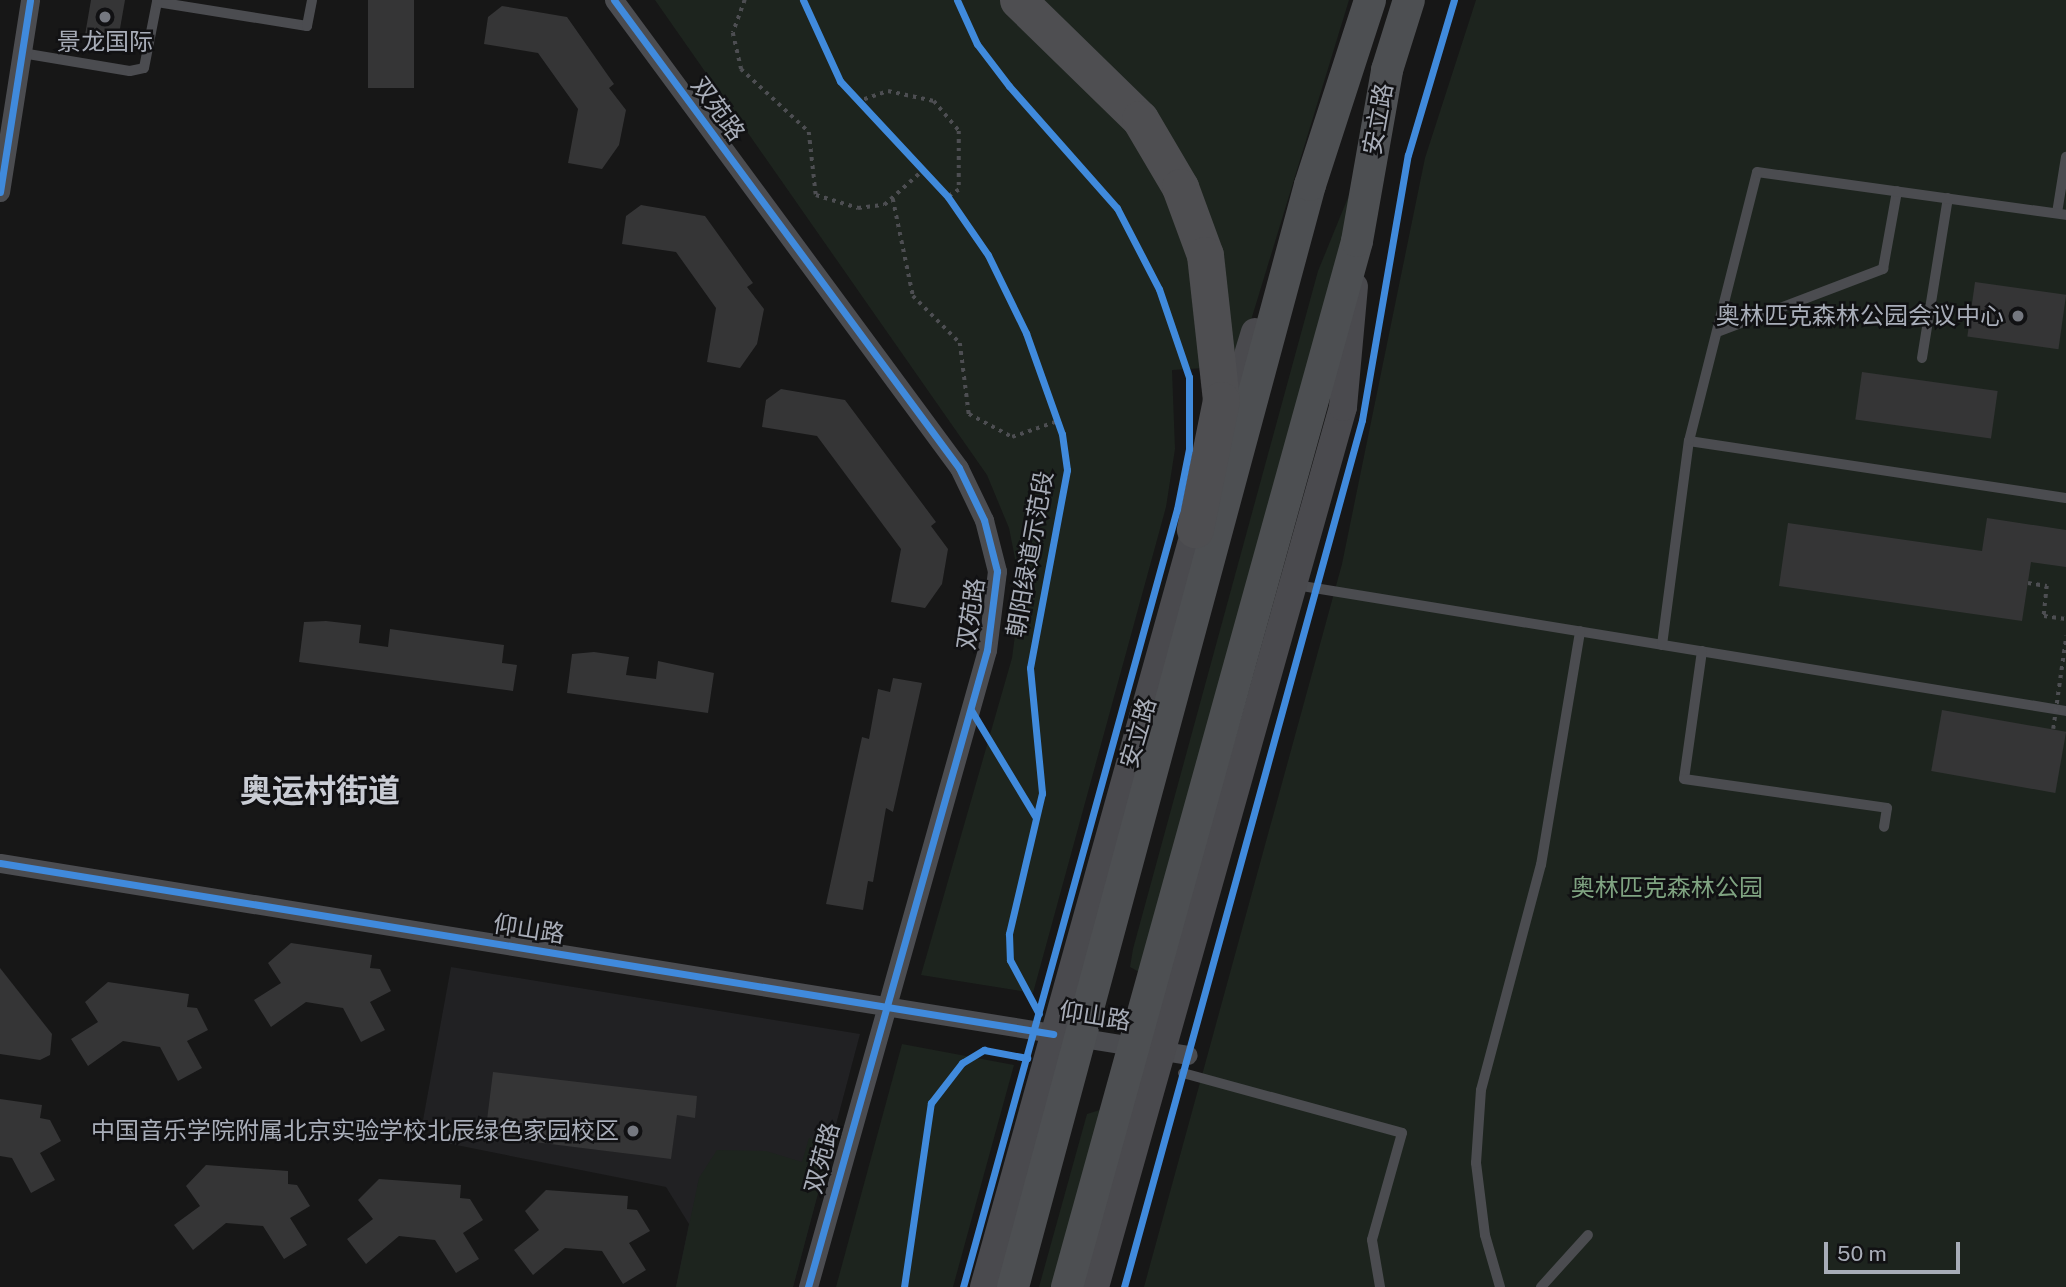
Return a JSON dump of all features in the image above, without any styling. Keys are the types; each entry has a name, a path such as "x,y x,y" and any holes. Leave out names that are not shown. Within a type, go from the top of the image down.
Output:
{"highway":[{"path":"1018,0 1063,41 1140,120 1180,187 1205,255 1222,400 1195,528"}],"main road":[{"name":"安立路","path":"1013,1287 1067,1036 1310,185 1370,0"},
{"name":"安立路","path":"1067,1287 1146,1049 1357,241 1387,70 1409,0"}],"street":[{"path":"0,192 30,0"},
{"name":"双苑路","path":"614,0 959,468 984,520 997,571 987,650 882,1006 808,1287"},
{"name":"安立路","path":"984,1287 1067,1036 1195,528 1269,288 1310,185"},
{"name":"安立路","path":"1095,1287 1146,1049 1295,585 1343,407 1357,241"},
{"name":"仰山路","path":"0,863 1146,1049 1186,1064"}],"lane":[{"path":"22,53 131,71 144,68 157,2 307,26 312,0"},
{"path":"1662,645 1689,442 1757,172 2062,214 2066,157"},
{"path":"1717,332 1883,269 1897,191"},
{"path":"1922,358 1948,198"},
{"path":"1689,442 2066,498"},
{"path":"1295,585 2066,711"},
{"path":"1500,1287 1485,1235 1476,1163 1481,1090 1541,864 1580,631"},
{"path":"1702,651 1684,779 1887,808 1884,827"},
{"path":"1186,1064 1402,1133 1371,1240 1380,1287"},
{"path":"1541,1287 1588,1236"}],"path":[{"path":"745,0 733,33 741,69 810,132 816,195 859,208 893,199 923,170"},
{"path":"856,102 888,91 934,101 959,131 959,190 948,197"},
{"path":"848,92 866,112"},
{"path":"914,161 932,179"},
{"path":"940,188 955,206"},
{"path":"893,199 914,296 960,343 969,414 1012,437 1058,421"},
{"path":"1054,408 1062,434"},
{"path":"2028,583 2047,586 2044,616 2066,619"},
{"path":"2053,730 2066,636"}],"shaded area":[{"name":"中国音乐学院附属北京实验学校北辰绿色家园校区","path":"451,967 860,1034 793,1287 676,1287 689,1224 666,1187 441,1142 423,1120"}],"green space":[{"path":"655,0 1349,0 1237,366 1172,370 1175,449 1166,507 1033,993 921,975 1012,658 1021,589 1009,528 987,475"},
{"name":"奥林匹克森林公园","path":"1476,0 2066,0 2066,1287 1144,1287 1342,564 1425,158"},
{"path":"1367,151 1141,973 1130,967 1133,949 1318,271"},
{"path":"902,1044 1014,1065 953,1287 836,1287"},
{"path":"1106,1108 1071,1287 1039,1287 1087,1114"},
{"path":"809,1138 831,1145 793,1287 676,1287 699,1178 717,1150 766,1151 802,1162"}],"building":[{"name":"景龙国际","path":"91,0 125,0 118,40 85,35"},
{"path":"368,0 414,0 414,88 368,88"},
{"path":"502,6 567,17 614,84 609,88 626,110 619,145 602,169 568,163 578,109 538,53 484,44 488,17"},
{"path":"641,205 705,216 753,283 747,287 764,309 757,344 740,368 707,362 716,308 676,252 622,244 626,216"},
{"name":"奥林匹克森林公园会议中心","path":"1975,282 2066,295 2058,349 1967,336"},
{"path":"1862,372 1998,391 1991,439 1855,420"},
{"path":"781,389 845,400 936,522 931,526 948,549 942,584 925,608 891,602 901,549 817,436 762,427 766,400"},
{"path":"1987,518 2066,530 2066,567 2031,562 2022,621 1779,586 1788,523 1982,551"},
{"path":"326,621 361,625 359,643 388,647 390,629 504,645 502,663 517,665 513,691 299,662 304,622"},
{"path":"594,652 629,657 626,675 656,679 658,661 714,673 708,713 567,693 572,654"},
{"path":"893,678 922,683 893,812 886,808 873,882 868,881 863,910 826,904 862,737 869,739 878,689 890,692"},
{"path":"1942,710 2066,732 2055,793 1931,771"},
{"path":"291,943 372,955 370,968 380,969 391,991 370,1002 385,1030 361,1042 343,1008 306,1002 271,1027 254,1000 281,983 268,963"},
{"path":"0,968 52,1034 50,1055 40,1060 0,1054"},
{"path":"108,982 189,994 187,1007 197,1008 208,1030 187,1041 202,1068 178,1081 160,1047 123,1041 88,1066 71,1039 98,1022 85,1002"},
{"path":"493,1072 697,1096 695,1118 677,1115 671,1159 485,1136"},
{"path":"0,1099 42,1105 40,1118 50,1120 61,1141 40,1153 55,1180 31,1193 12,1158 0,1156"},
{"path":"206,1165 288,1171 288,1184 297,1185 310,1206 290,1218 307,1245 284,1259 263,1226 226,1223 193,1250 174,1225 200,1206 186,1186"},
{"path":"379,1179 461,1185 460,1198 470,1199 483,1220 463,1233 479,1259 456,1273 435,1240 399,1236 366,1264 347,1239 373,1219 358,1200"},
{"path":"546,1190 628,1196 627,1209 637,1210 650,1231 629,1243 646,1270 623,1284 602,1251 565,1248 533,1275 514,1250 539,1230 525,1211"}],"cycle path":[{"path":"0,192 30,0"},
{"name":"朝阳绿道示范段","path":"614,0 959,468 984,520 997,571 987,650 808,1287"},
{"name":"朝阳绿道示范段","path":"803,0 840,81 948,197 988,255 1026,333 1062,434 1067,470 1030,668 1042,793 1009,934 1010,960 1039,1014"},
{"path":"957,0 977,44 1009,86 1117,208 1159,289 1189,377 1189,449 1177,509 963,1287"},
{"path":"1124,1287 1362,420 1408,155 1454,0"},
{"path":"971,710 1035,816"},
{"path":"0,863 1053,1034"},
{"path":"904,1287 931,1103 962,1063 984,1050 1027,1058"}],"place":[{"name":"景龙国际","path":"105,17"},
{"name":"奥林匹克森林公园会议中心","path":"2018,316"},
{"name":"中国音乐学院附属北京实验学校北辰绿色家园校区","path":"633,1131"}],"district":[{"name":"奥运村街道","path":"320,791"}]}
